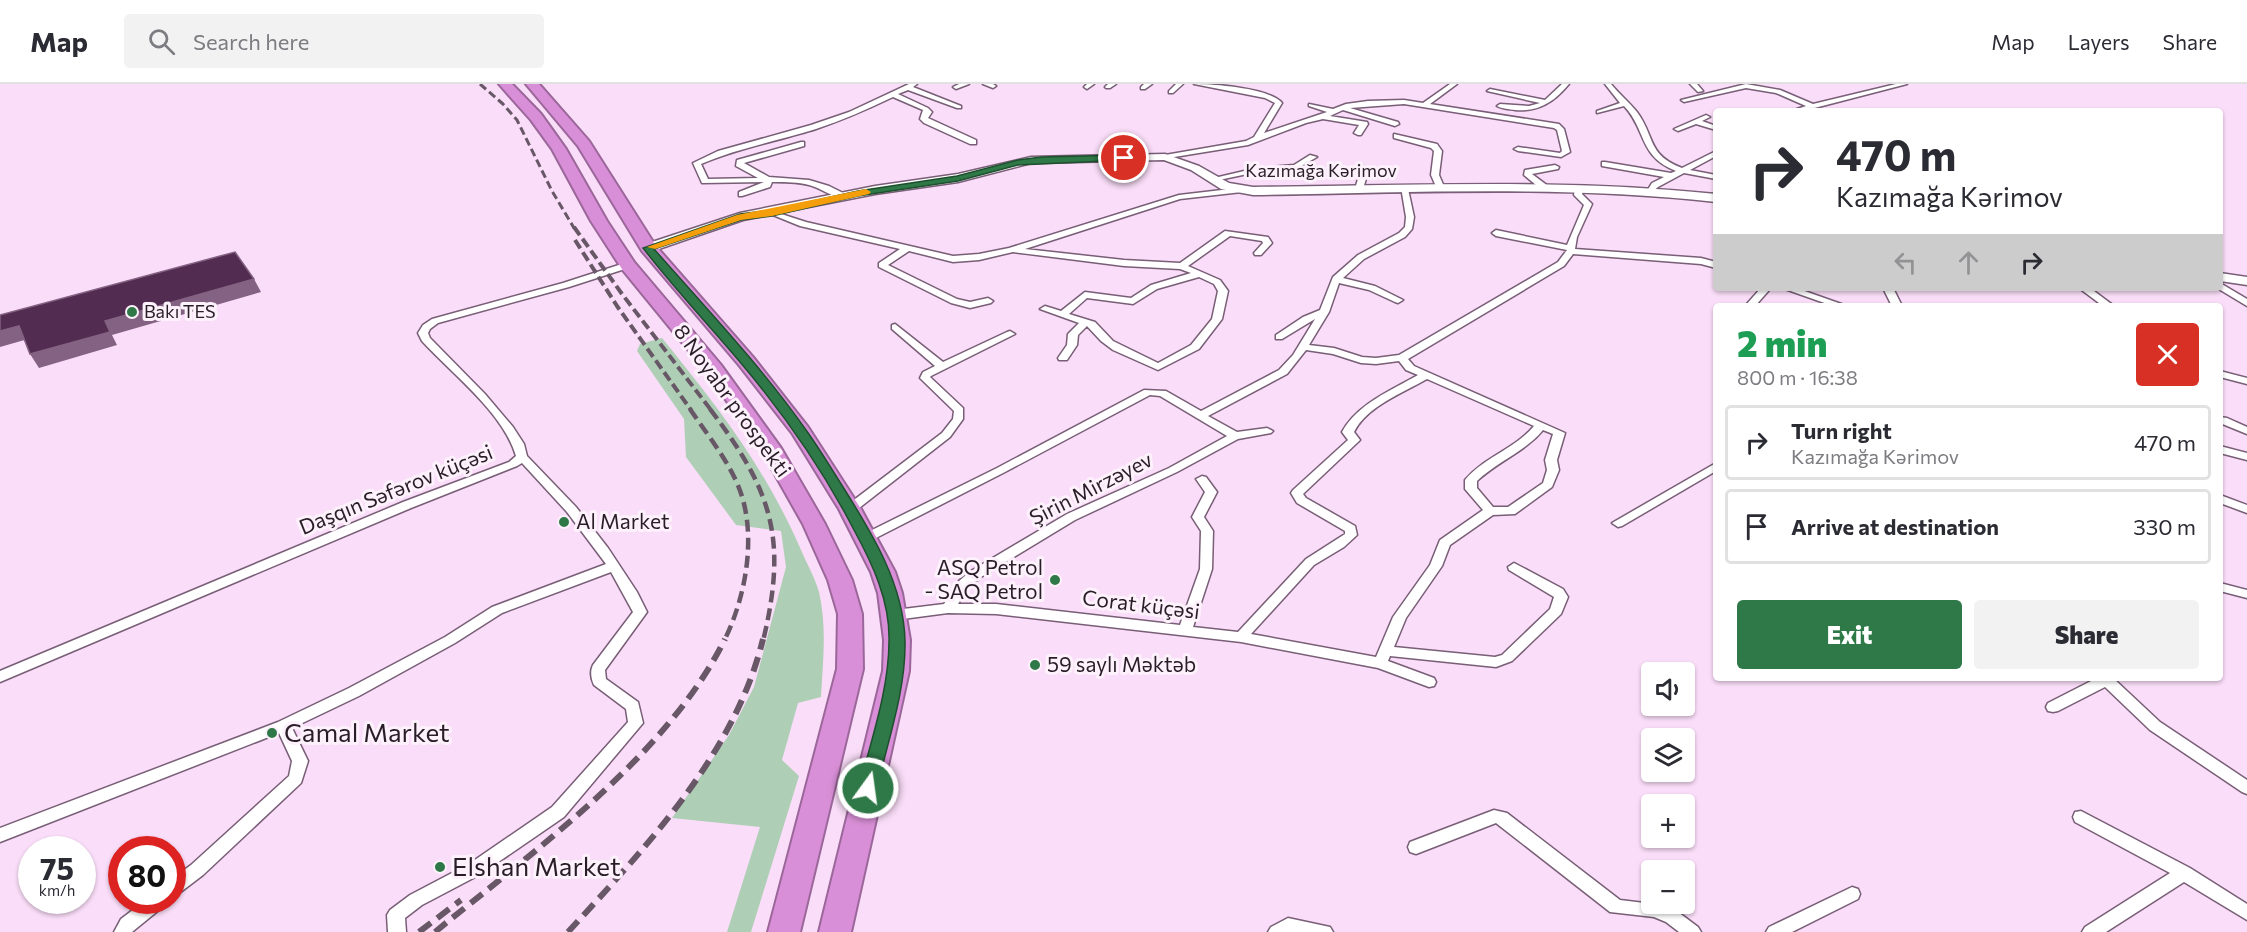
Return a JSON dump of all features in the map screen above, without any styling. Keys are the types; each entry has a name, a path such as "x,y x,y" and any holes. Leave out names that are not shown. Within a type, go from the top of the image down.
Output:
{"highway":[{"name":"8 Noyabr prospekti","path":"504,84 536,117 559,149 599,221 628,265 714,369 770,448 823,542 840,580 850,614 849,669 784,932"},
{"name":"8 Noyabr prospekti","path":"532,84 584,144 648,248 746,361 801,431 850,509 883,572 895,615 896,671 835,932"}],"street":[{"path":"956,87 966,84"},
{"path":"1171,92 1180,84"},
{"path":"1197,84 1267,96 1279,101 1257,138"},
{"path":"1424,105 1454,84"},
{"path":"1490,91 1551,102 1566,84"},
{"path":"1608,84 1623,104 1634,112 1648,144 1657,157 1682,171 1713,176"},
{"path":"1693,84 1700,91"},
{"path":"1805,108 1904,84"},
{"path":"842,196 807,181 705,181 697,163 721,153 852,114 911,85 959,107"},
{"path":"1684,100 1746,86 1778,92 1811,106"},
{"path":"892,94 926,110 928,112 924,119 927,121 974,142"},
{"path":"1166,157 1233,147 1304,120 1323,117 1342,108 1368,103 1404,102 1556,126 1560,129 1566,152 1561,155 1518,149"},
{"path":"1500,106 1532,110 1545,102"},
{"path":"1599,112 1623,104"},
{"path":"1311,105 1334,112"},
{"path":"1342,108 1395,123"},
{"path":"1323,117 1364,124 1358,133"},
{"path":"1678,129 1706,117"},
{"path":"1697,122 1713,127"},
{"path":"1397,136 1434,146 1438,151 1435,175 1441,189"},
{"path":"768,180 739,164 801,144"},
{"path":"1651,191 1656,185 1713,155"},
{"name":"Kazımağa Kərimov","path":"648,248 740,217 772,213 842,196 958,178 1031,160 1166,157 1195,168 1225,186 1239,190 1545,188 1651,191 1713,198"},
{"path":"1214,179 1257,170 1296,167 1313,158"},
{"path":"1605,164 1672,176"},
{"path":"1545,188 1528,175 1528,172 1556,167"},
{"path":"1359,189 1365,168"},
{"path":"742,194 767,185 768,180"},
{"path":"1200,416 1283,372 1297,357 1324,312 1336,279 1361,257 1402,235 1409,227 1410,217 1404,189"},
{"path":"1302,347 1334,351 1361,360 1402,358 1561,264 1571,250 1570,238 1586,216 1588,204 1578,195 1578,189"},
{"path":"772,213 803,224 952,259 979,257 1011,250 1179,197 1239,190"},
{"path":"1182,266 1227,233 1265,239 1268,243 1258,253"},
{"path":"1496,233 1571,250 1701,261 1713,264"},
{"path":"906,249 882,265 954,301 970,305 988,301"},
{"path":"1011,250 1124,263 1182,266 1217,282 1223,291 1217,319 1195,347 1158,367 1103,338 1097,327 1045,309"},
{"name":"Daşqın Səfərov küçəsi","path":"0,676 407,504 513,464 522,457 518,442 483,396 424,339 423,333 426,327 455,314 566,285 628,265"},
{"path":"1063,314 1085,295 1132,301 1154,287 1199,274"},
{"path":"2223,277 2247,281"},
{"path":"1336,279 1372,288 1398,300"},
{"path":"2223,288 2247,303"},
{"path":"1753,303 1763,291"},
{"path":"1796,291 1833,303"},
{"path":"2088,291 2105,303"},
{"path":"1279,337 1306,319 1324,312"},
{"path":"1063,358 1072,345 1073,334 1085,322"},
{"path":"895,327 942,367"},
{"path":"850,509 946,435 958,419 959,410 925,378 927,374 1010,334"},
{"path":"1402,358 1404,364 1426,375 1559,434 1551,460 1553,470 1548,485 1511,512 1490,511 1444,543 1436,566 1400,616 1382,657 1496,662 1507,658 1556,611 1562,597 1558,592 1514,567"},
{"path":"1241,637 1310,562 1351,535 1351,529 1301,500 1297,493 1354,440 1348,432 1350,426 1366,411 1426,375"},
{"path":"2223,375 2247,381"},
{"path":"866,538 1148,392 1162,393 1235,436"},
{"path":"2223,420 2247,431"},
{"path":"1490,511 1471,489 1471,480 1485,467 1528,441 1541,425"},
{"name":"Şirin Mirzəyev","path":"948,608 964,584 976,574 1071,518 1173,470 1235,436 1267,430"},
{"path":"2223,449 2247,457"},
{"path":"398,932 396,915 416,900 475,869 558,812 636,723 633,706 599,681 598,669 640,612 631,591 542,475 522,457"},
{"path":"1618,523 1713,468"},
{"path":"1185,632 1206,569 1207,531 1198,517 1211,492 1202,479"},
{"path":"2223,500 2247,509"},
{"path":"0,836 283,726 374,682 450,640 497,610 614,566"},
{"path":"2223,588 2247,594"},
{"name":"Corat küçəsi","path":"895,615 948,608 996,609 1241,637 1382,657 1429,682"},
{"path":"2053,707 2102,681"},
{"path":"2108,681 2155,726 2247,788"},
{"path":"186,878 296,779 300,761 283,726"},
{"path":"1416,847 1494,816 1501,818 1616,907 1655,910 1672,917 1692,932"},
{"path":"2081,817 2184,873 2247,913"},
{"path":"2091,932 2184,873"},
{"path":"1775,932 1852,894"},
{"path":"123,932 128,924 141,914"},
{"path":"1277,932 1288,926 1324,932"}],"green space":[{"path":"662,338 721,414 772,492 815,581 823,618 821,697 798,703 782,760 799,776 751,932 727,932 760,827 672,818 729,735 754,687 786,567 781,531 736,525 686,457 684,419 637,351 640,344"}],"building":[{"path":"235,252 254,279 105,321 110,332 30,354 19,326 0,331 0,315"}],"railway":[{"path":"480,84 517,120 552,191 574,228"},
{"path":"574,227 711,410"},
{"path":"575,240 617,306 691,410"},
{"path":"690,409 732,473 743,501 747,521 748,542 744,583 739,604 725,640"},
{"path":"710,409 748,465 761,491 769,517 774,544 774,573 763,641"},
{"path":"568,932 657,832 710,760 732,721 750,681 763,639"},
{"path":"435,932 596,799 634,762 669,723 700,682 725,640"},
{"path":"419,932 461,900"}],"slow traffic":[{"path":"651,247 740,217 772,213 866,192"}],"place":[{"name":"Bakı TES","path":"132,312"},
{"name":"Al Market","path":"564,522"},
{"name":"ASQ Petrol - SAQ Petrol","path":"1055,580"},
{"name":"59 saylı Məktəb","path":"1035,665"},
{"name":"Camal Market","path":"272,733"},
{"name":"Elshan Market","path":"440,867"}],"route":[{"path":"868,788 896,671 895,615 883,572 850,509 801,431 746,361 648,248 740,217 772,213 858,193 958,178 1018,162 1124,158"}]}
